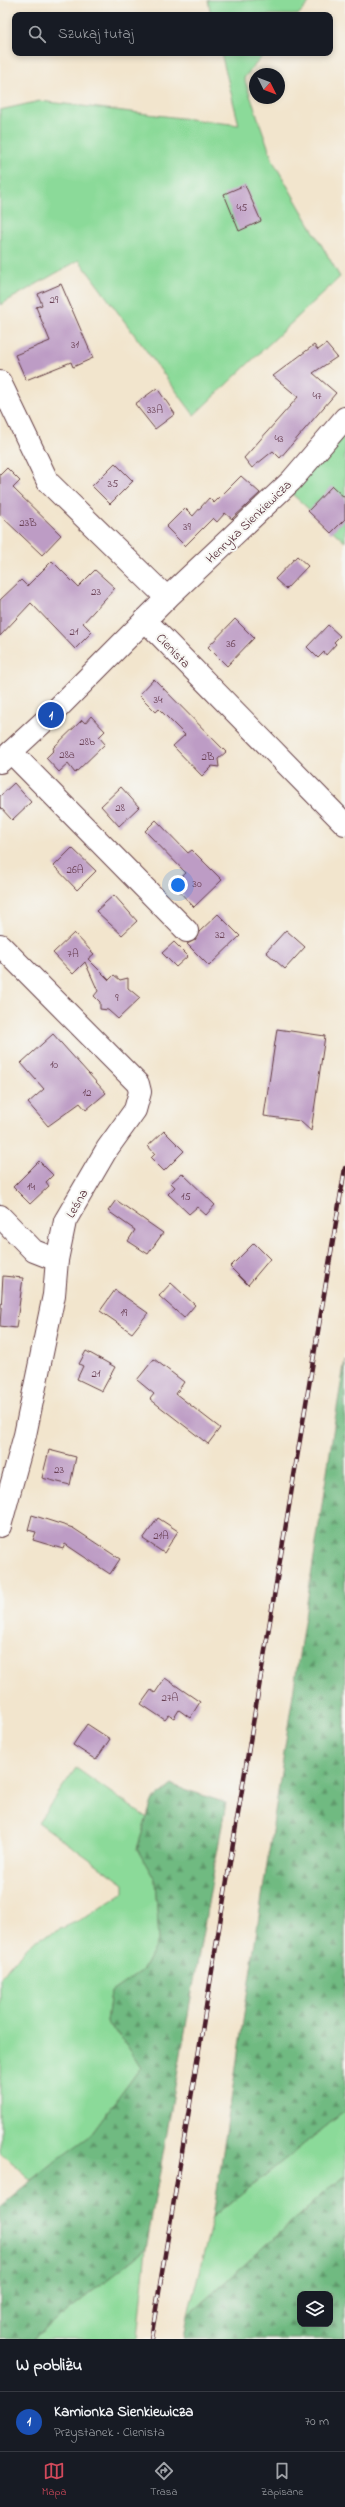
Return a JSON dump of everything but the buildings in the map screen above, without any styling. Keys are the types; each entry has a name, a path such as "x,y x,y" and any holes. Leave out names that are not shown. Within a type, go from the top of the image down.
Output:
{"street":[{"path":"0,382 48,482 167,598"},
{"name":"Henryka Sienkiewicza","path":"146,620 167,598 291,481 345,418"},
{"path":"146,620 51,715 5,757 187,931"},
{"name":"Cienista","path":"146,620 345,824"},
{"name":"Leśna","path":"0,945 138,1084 140,1092 135,1110 107,1149 65,1222 56,1260 54,1295 28,1420 0,1526"},
{"path":"0,1216 34,1251 56,1260"}],"green space":[{"path":"208,0 306,0 309,3 301,12 210,12"},
{"path":"222,56 262,56 252,68 249,68 249,72 244,78 249,92 249,104 253,104 273,161 340,277 194,415 79,260 0,305 0,110 40,101 239,125"},
{"path":"345,423 345,542 291,493"},
{"path":"345,1360 345,2111 213,2217 334,1426"},
{"path":"76,1768 147,1818 137,1849 155,1880 159,1939 143,1970 111,1992 107,2022 124,2041 141,2067 90,2136 32,2180 0,2152 0,1979 10,1965 33,1942 88,1916 124,1892 124,1884 38,1822"},
{"path":"172,1785 226,1803 146,2249 32,2339 0,2339 0,2207 58,2159 90,2136 141,2067 124,2041 107,2022 111,1992 143,1970 159,1939 155,1880 137,1849 152,1801"},
{"path":"345,2111 345,2175 188,2315 213,2217"},
{"path":"345,2175 345,2339 184,2339 188,2315"},
{"path":"146,2249 137,2339 32,2339"}],"railway":[{"path":"151,2339 345,1168"}],"place":[{"name":"Kamionka Sienkiewicza","path":"51,715"}]}
